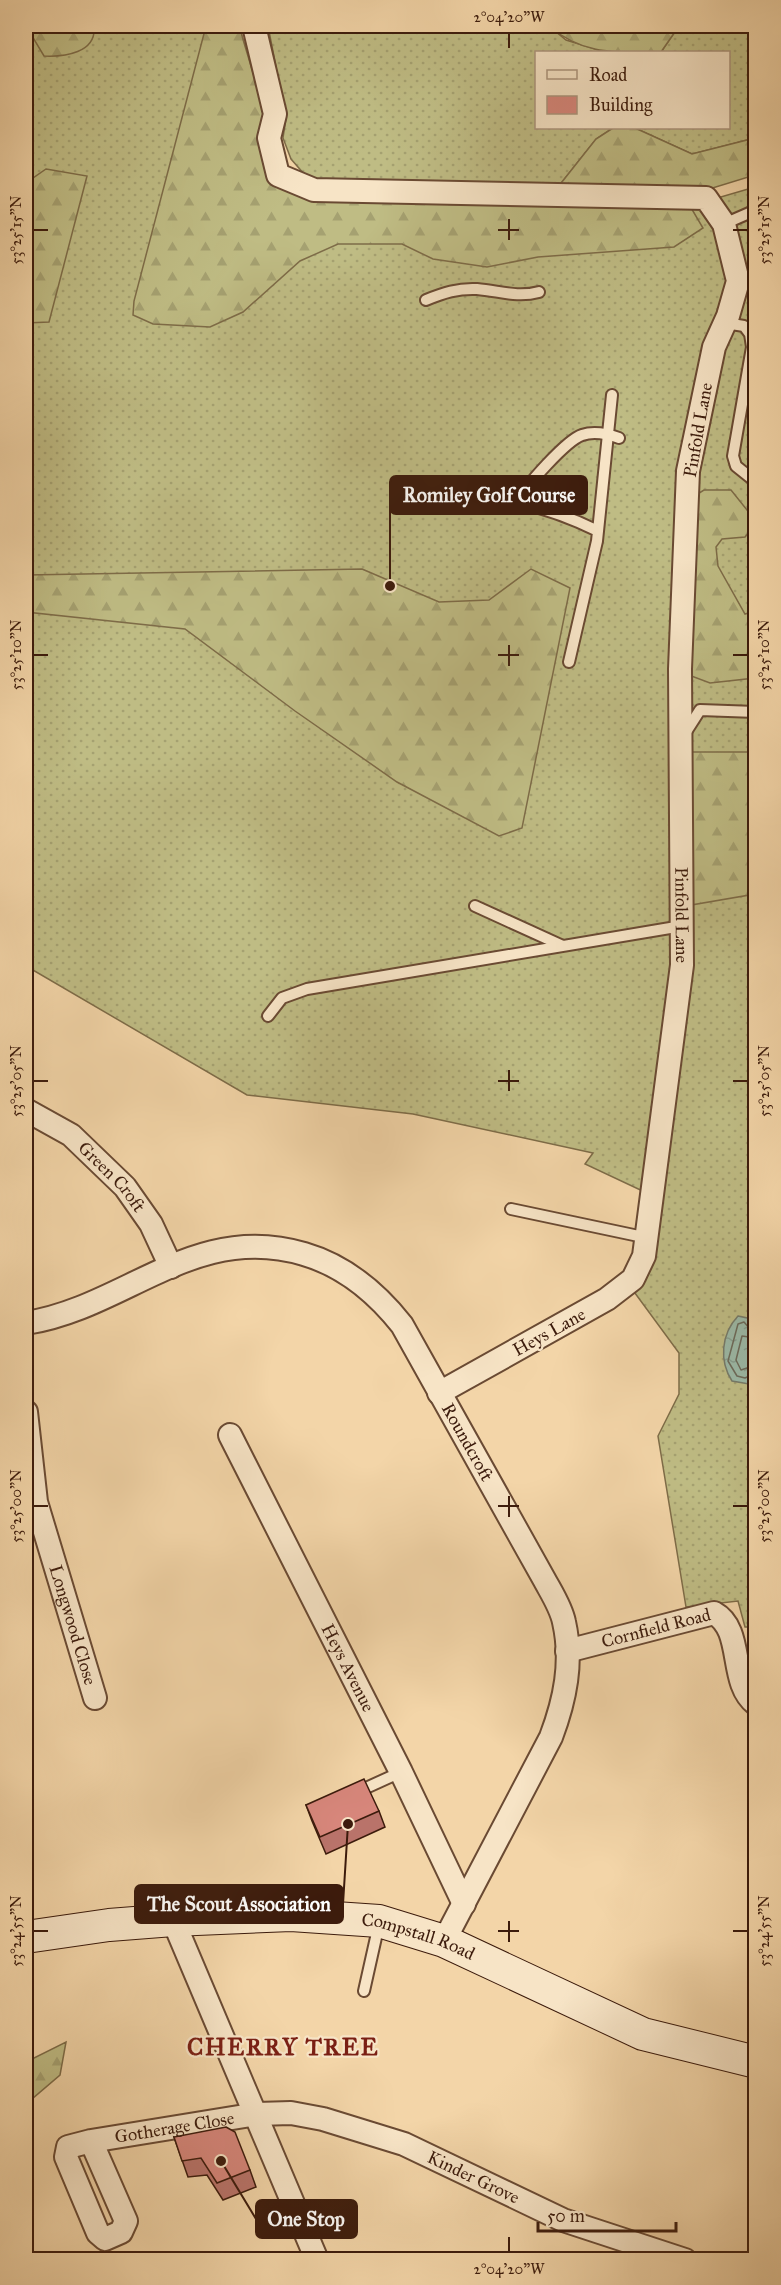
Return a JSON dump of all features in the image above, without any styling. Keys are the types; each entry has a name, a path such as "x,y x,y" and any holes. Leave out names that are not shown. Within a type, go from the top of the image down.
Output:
{"main road":[{"name":"Compstall Road","path":"26,1937 109,1925 173,1920 301,1916 379,1921 444,1941 643,2034 756,2062"}],"street":[{"name":"Pinfold Lane","path":"254,26 275,114 269,138 278,175 314,190 706,198 724,224 738,281 725,323 714,347 688,471 680,669 682,965 663,1098 646,1247"},
{"name":"Green Croft","path":"26,1110 71,1135 125,1187 151,1224 171,1267"},
{"name":"Roundcroft","path":"26,1323 60,1314 213,1250 253,1246 293,1251 330,1264 363,1284 402,1325 544,1579 564,1621 567,1651 568,1675 562,1706 551,1737 444,1941"},
{"name":"Heys Lane","path":"439,1393 607,1299 633,1279 646,1247"},
{"name":"Longwood Close","path":"26,1412 31,1501 95,1698"},
{"name":"Heys Avenue","path":"230,1435 401,1772 464,1904"},
{"name":"Cornfield Road","path":"567,1651 714,1613 726,1624 743,1688 748,1698 756,1704"},
{"path":"173,1920 317,2259"},
{"name":"Kinder Grove","path":"257,2114 291,2113 360,2128 404,2144 563,2220 685,2259"},
{"name":"Gotherage Close","path":"91,2142 257,2114"}],"lane":[{"path":"724,224 756,210"},
{"path":"426,300 447,291 459,289 475,289 515,296 539,292"},
{"path":"725,323 744,326 750,334 752,347 733,456 735,466 756,482"},
{"path":"569,662 598,531 612,395"},
{"path":"518,502 521,494 537,474 576,438 585,434 608,434 619,438"},
{"path":"437,493 477,493 518,502 568,516 598,531"},
{"path":"681,737 686,734 700,710 756,712"},
{"path":"475,906 564,946"},
{"path":"268,1016 282,998 291,992 682,926"},
{"path":"511,1209 646,1247"},
{"path":"341,1799 401,1772"},
{"path":"364,1991 379,1921"}],"green space":[{"path":"26,26 239,26 265,113 258,136 269,177 304,198 690,206 755,187 755,1627 745,1627 738,1601 686,1607 658,1436 679,1394 679,1353 632,1289 649,1194 585,1164 593,1153 413,1114 247,1095 26,966"},
{"path":"26,26 94,26 94,35 85,48 78,51 61,56 44,56"},
{"path":"206,26 239,26 265,113 258,136 269,177 304,198 690,206 703,228 674,247 538,257 487,267 433,259 402,244 338,244 300,261 243,312 210,327 153,324 133,315 134,301"},
{"path":"268,26 549,26 566,40 602,51 535,51 535,129 611,129 596,139 558,187 326,181 305,175 291,159 283,138 286,118"},
{"path":"549,26 679,26 662,51 608,51 575,43"},
{"path":"679,26 755,26 755,138 692,154 637,129 730,129 730,51 662,51"},
{"path":"611,129 637,129 692,154 755,138 755,175 706,190 558,187 596,139"},
{"path":"46,169 87,176 49,322 26,323 26,183"},
{"path":"704,490 731,490 755,520 755,525 745,537 722,539 716,547 718,566 745,614 755,611 755,678 710,683 686,674 691,498"},
{"path":"362,569 439,602 489,600 531,569 570,588 522,828 499,836 397,782 295,711 185,629 26,612 26,575"},
{"path":"686,752 755,752 755,894 691,905"},
{"path":"66,2042 60,2075 26,2104 26,2062"}],"water":[{"path":"738,1316 752,1319 755,1335 756,1370 749,1384 732,1381 725,1365 725,1339"}],"building":[{"path":"364,1779 379,1811 320,1837 306,1805"},
{"path":"226,2127 235,2132 250,2170 217,2183 201,2158 182,2161 174,2137"}],"place":[{"name":"Romiley Golf Course","path":"390,586"},
{"name":"The Scout Association","path":"348,1824"},
{"name":"One Stop","path":"221,2161"}],"district":[{"name":"CHERRY TREE","path":"283,2047"}]}
